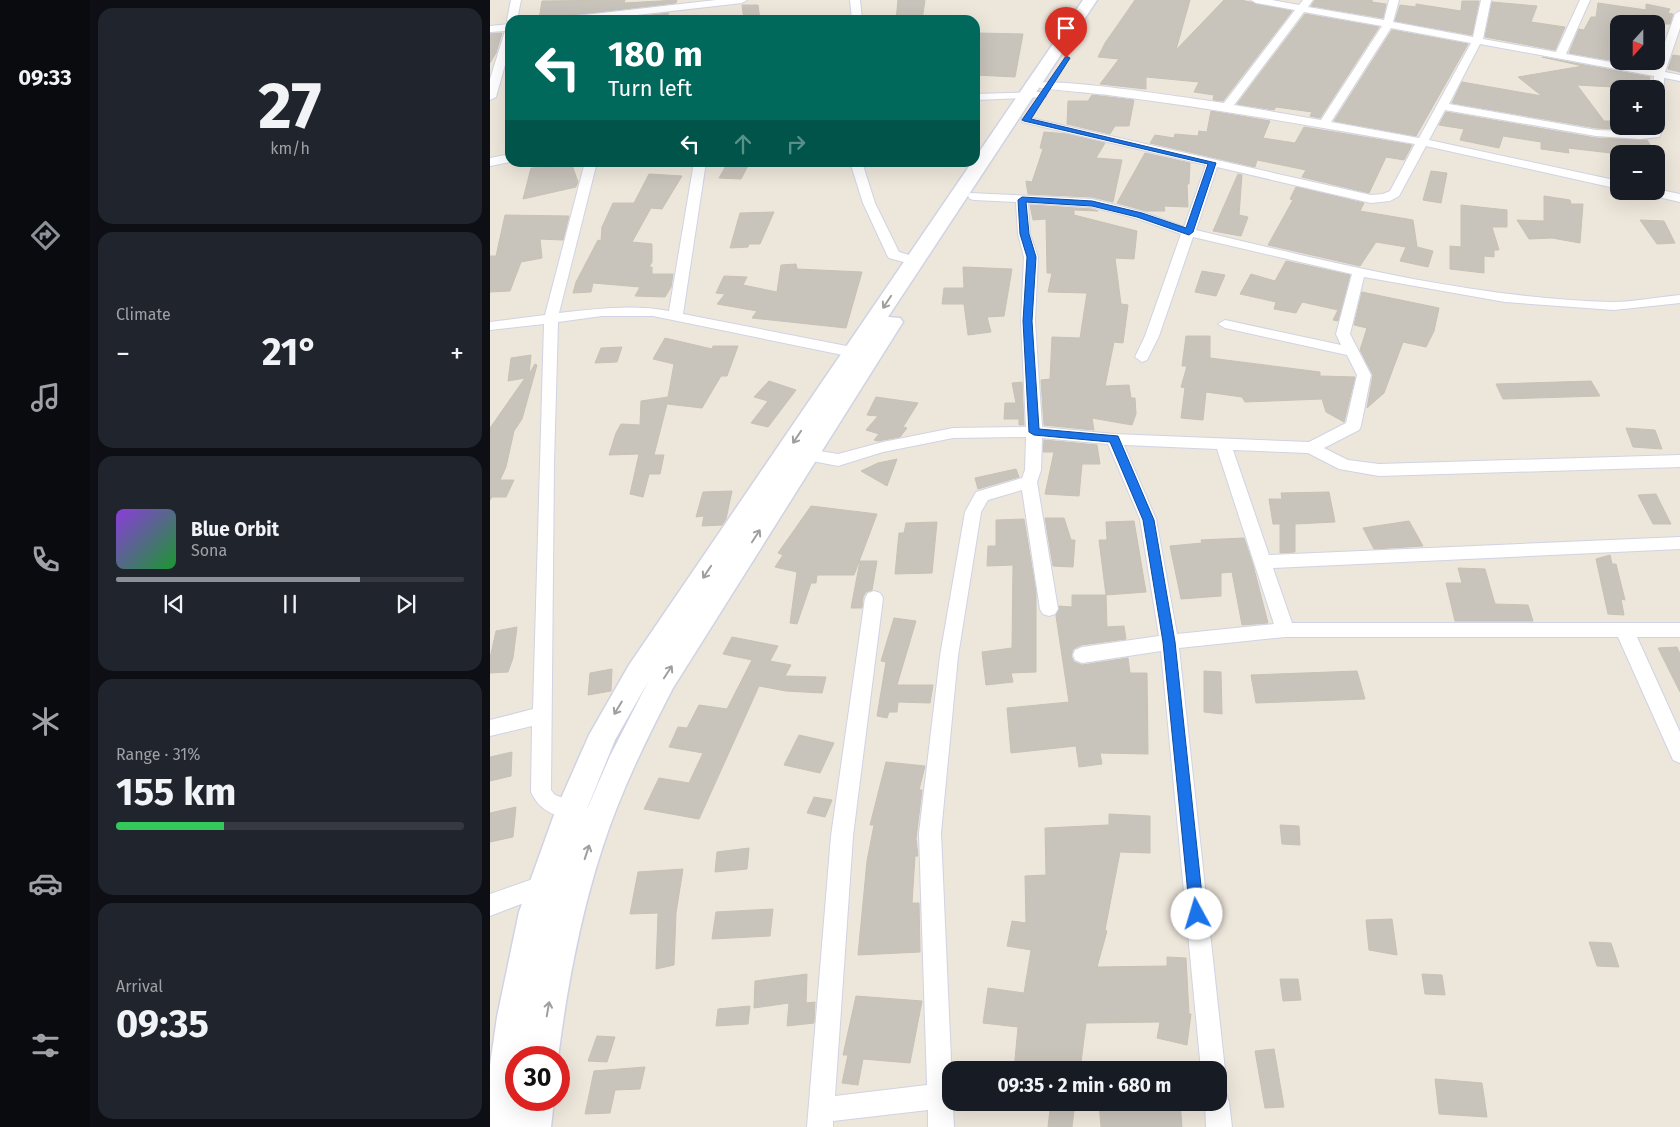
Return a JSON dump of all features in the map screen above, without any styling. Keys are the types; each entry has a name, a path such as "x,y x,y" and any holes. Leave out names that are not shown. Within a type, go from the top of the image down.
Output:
{"main road":[{"path":"499,1127 514,1016 535,912 570,812 602,735 639,674 1026,120 1039,90 1090,0"},
{"path":"543,1046 547,1011 567,914 598,819 630,743 663,680 808,455 914,261 1102,0"},
{"path":"533,1127 535,1111"}],"street":[{"path":"513,15 516,0"},
{"path":"628,15 633,0"},
{"path":"636,15 742,0"},
{"path":"855,0 856,15"},
{"path":"1256,0 1307,4 1388,24 1478,39 1559,57 1680,78"},
{"path":"1324,124 1388,24 1394,0"},
{"path":"1026,120 1371,199 1386,198 1395,193 1478,39 1486,0"},
{"path":"1559,57 1585,0"},
{"path":"1227,108 1307,4"},
{"path":"1441,106 1596,133 1640,136 1655,135 1657,129 1659,74 1680,14"},
{"path":"490,29 505,28"},
{"path":"490,97 505,45"},
{"path":"980,96 1068,86 1227,108 1324,124 1422,142 1610,183"},
{"path":"490,162 505,159"},
{"path":"1142,357 1152,336 1212,163"},
{"path":"590,167 552,318 546,463 541,792 548,802 570,812 598,819"},
{"path":"675,317 699,167"},
{"path":"858,167 869,203 894,255 914,261"},
{"path":"1665,195 1680,198"},
{"path":"974,196 1092,203 1140,215 1189,232 1359,272 1504,298 1614,306 1680,299"},
{"path":"1022,200 1024,234 1031,257 1028,321 1034,432 1033,470 1029,482 1049,609"},
{"path":"1311,448 1353,426 1364,375 1343,334 1359,272"},
{"path":"490,326 602,312 653,312 862,354"},
{"path":"1225,324 1352,352"},
{"path":"808,455 838,460 883,447 953,434 1034,432 1114,439 1311,448 1344,466 1379,470 1680,461"},
{"path":"1114,439 1148,520 1169,642 1212,1061"},
{"path":"1223,443 1285,630"},
{"path":"941,1127 930,833 956,600 973,512 982,496 1029,482"},
{"path":"1262,562 1680,543"},
{"path":"874,598 842,836 820,1119 941,1096"},
{"path":"1082,655 1169,642 1285,630 1680,630"},
{"path":"1624,630 1680,754"},
{"path":"490,728 542,715"},
{"path":"490,905 545,883 578,880"},
{"path":"1218,1111 1219,1127"}],"building":[{"path":"625,0 624,3 677,0 676,3 573,15 540,15 542,1"},
{"path":"898,0 925,0 923,15 896,15"},
{"path":"1135,0 1190,0 1176,50 1224,0 1241,0 1292,11 1223,101 1213,100 1214,95 1194,92 1199,82 1146,77 1146,89 1100,84 1119,59 1098,57 1105,43"},
{"path":"1315,0 1372,0 1372,2 1386,4 1383,18 1311,6"},
{"path":"1462,1 1479,1 1472,35 1395,21 1400,5 1416,7 1416,4 1461,11"},
{"path":"1492,2 1537,6 1531,22 1565,27 1555,50 1485,37"},
{"path":"1598,3 1646,10 1646,4 1670,9 1668,13 1673,14 1670,24 1665,24 1665,15 1610,15 1610,60 1569,53 1579,29 1584,30 1591,17 1596,17"},
{"path":"742,5 758,5 759,15 743,15"},
{"path":"1305,14 1379,27 1320,118 1310,116 1312,112 1276,107 1274,110 1237,104"},
{"path":"1392,30 1468,44 1416,136 1334,121"},
{"path":"502,33 496,53 490,63 490,34"},
{"path":"980,33 1023,34 1015,77 980,75"},
{"path":"1673,55 1680,56 1680,72 1668,69"},
{"path":"1542,57 1650,77 1650,80 1610,80 1610,87 1577,85 1604,121 1610,121 1610,129 1596,128 1452,103 1462,82 1542,96 1518,77 1583,66"},
{"path":"1092,95 1134,100 1129,126 1115,126 1110,134 1067,124 1068,101 1088,101"},
{"path":"1211,111 1270,121 1263,138 1295,143 1304,127 1412,145 1404,160 1386,157 1369,193 1302,177 1306,170 1257,160 1255,167 1150,143 1155,135 1174,138 1175,134 1198,136 1199,131 1207,132"},
{"path":"1446,112 1596,138 1647,140 1650,145 1610,145 1610,153 1568,148 1569,153 1541,149 1541,142 1503,136 1499,148 1460,140 1464,129 1439,125"},
{"path":"1044,132 1067,134 1105,143 1096,158 1122,160 1113,202 1092,197 1028,194 1026,181 1032,182 1043,149 1040,148"},
{"path":"1145,153 1190,163 1189,184 1187,184 1188,207 1164,206 1165,211 1146,211 1117,203"},
{"path":"573,167 578,182 576,187 523,199 531,168"},
{"path":"725,167 747,167 741,179 719,178"},
{"path":"1431,171 1447,173 1441,203 1423,200"},
{"path":"649,174 682,176 662,209 651,208 632,242 652,244 652,262 649,267 652,267 652,274 673,274 671,287 665,297 635,296 640,287 593,283 591,292 573,293 576,282 598,240 601,241 602,227 613,203 634,203"},
{"path":"1238,174 1242,175 1239,215 1248,217 1241,236 1213,231"},
{"path":"1296,187 1364,203 1360,211 1413,220 1417,247 1433,251 1428,267 1400,261 1406,247 1376,242 1360,266 1268,245 1293,200 1290,199"},
{"path":"1544,196 1570,200 1571,204 1583,204 1580,243 1552,238 1529,239 1517,220 1544,221"},
{"path":"1030,205 1092,209 1098,211 1074,210 1074,215 1137,231 1134,259 1115,258 1121,304 1128,305 1123,343 1114,342 1105,386 1129,385 1131,398 1135,398 1136,414 1132,425 1092,418 1094,430 1044,425 1041,380 1050,379 1052,337 1080,338 1087,293 1048,292 1052,273 1047,273 1046,219 1033,220"},
{"path":"1461,205 1507,210 1507,227 1492,227 1499,250 1494,250 1494,257 1484,256 1484,273 1450,269 1450,246 1461,247"},
{"path":"774,212 760,244 730,248 740,213"},
{"path":"505,215 569,216 563,240 540,239 542,258 521,262 510,291 490,292 490,256 496,256"},
{"path":"1640,220 1664,221 1675,243 1657,244"},
{"path":"1286,261 1350,275 1338,321 1333,320 1338,310 1302,302 1296,313 1274,309 1276,302 1240,294 1251,274 1275,281"},
{"path":"796,264 797,269 862,272 846,328 752,318 757,311 717,304 725,294 716,293 724,276 747,277 743,285 777,292 781,265"},
{"path":"963,267 1012,269 1004,316 987,317 991,332 968,335 964,304 942,304 944,288 964,288"},
{"path":"1202,271 1225,275 1216,296 1195,292"},
{"path":"1362,292 1439,308 1434,331 1426,347 1403,342 1384,393 1367,408 1373,375 1360,350 1367,328 1354,325"},
{"path":"1186,336 1210,336 1210,358 1320,372 1320,376 1355,377 1344,422 1326,412 1322,399 1245,402 1242,397 1206,392 1203,420 1181,418 1185,388 1181,387 1187,366 1182,366"},
{"path":"665,338 712,349 713,346 738,346 727,376 721,376 702,408 667,404 654,455 664,455 660,474 649,474 643,497 630,494 639,454 609,455 621,424 640,425 641,401 668,397 674,364 653,359"},
{"path":"622,347 617,362 595,363 601,348"},
{"path":"531,355 529,374 535,364 537,365 522,419 514,431 506,467 500,480 514,480 506,497 492,497 490,500 490,428 525,378 508,381 511,358"},
{"path":"769,381 796,390 768,427 751,423 768,401 754,397"},
{"path":"1591,381 1600,396 1503,399 1496,384"},
{"path":"1022,382 1024,425 1019,425 1019,419 1004,419 1005,403 1016,403 1012,383"},
{"path":"876,397 918,403 903,427 907,428 900,437 878,441 874,440 879,434 866,430 878,416 867,415"},
{"path":"1626,428 1655,430 1662,449 1633,447"},
{"path":"1044,440 1097,445 1100,464 1082,464 1079,496 1045,494 1054,452 1043,452"},
{"path":"897,459 887,486 861,471 878,463"},
{"path":"1016,469 1019,477 978,489 975,478"},
{"path":"732,491 726,519 722,525 702,526 704,516 696,517 703,492"},
{"path":"1329,492 1335,522 1295,524 1295,552 1280,553 1280,524 1273,524 1269,499 1282,499 1281,493"},
{"path":"1656,494 1671,524 1653,524 1638,495"},
{"path":"811,506 877,514 854,575 817,575 816,583 811,583 797,624 790,623 797,572 775,567 783,555 778,553"},
{"path":"1045,518 1064,518 1071,540 1075,540 1073,567 1053,566"},
{"path":"1024,519 1036,592 1036,672 1011,673 1013,682 986,685 982,652 1012,648 1013,565 987,566 988,546 996,546 996,520"},
{"path":"1134,521 1146,592 1106,595 1099,540 1107,540 1106,522"},
{"path":"1409,521 1423,546 1374,549 1363,528"},
{"path":"937,522 932,573 895,574 899,533 904,533 906,523"},
{"path":"1244,538 1268,623 1242,625 1232,572 1221,573 1221,596 1181,599 1170,546 1202,543 1201,540"},
{"path":"1610,555 1612,564 1616,564 1625,600 1621,599 1624,615 1608,614 1596,559"},
{"path":"860,561 877,561 872,590 866,592 863,597 862,608 851,608"},
{"path":"1458,568 1485,569 1495,604 1528,605 1533,621 1455,621 1446,583 1462,583"},
{"path":"1072,595 1106,595 1107,627 1124,626 1126,639 1081,645 1073,649 1071,656 1074,662 1082,665 1128,658 1130,673 1147,673 1148,754 1100,753 1102,764 1079,767 1076,746 1011,753 1007,708 1069,702 1056,616 1059,606 1072,607"},
{"path":"894,618 916,621 897,685 933,685 930,703 898,702 897,712 889,712 887,718 877,716 886,662 881,661"},
{"path":"517,627 513,658 508,672 490,673 490,658 496,631"},
{"path":"732,637 778,646 770,661 791,665 785,676 826,677 822,693 786,691 759,686 699,819 644,809 659,778 689,783 703,753 669,747 678,727 687,728 699,705 727,709 752,660 723,654"},
{"path":"1677,647 1680,654 1680,692 1658,648"},
{"path":"612,669 611,691 588,695 590,673"},
{"path":"1204,671 1221,672 1222,714 1204,712"},
{"path":"1357,671 1365,699 1256,703 1251,675"},
{"path":"799,735 834,743 820,773 784,765"},
{"path":"512,752 511,776 490,781 490,757"},
{"path":"886,762 925,766 919,790 922,790 916,839 918,856 915,856 912,903 919,903 920,952 858,955 867,861 874,825 870,825"},
{"path":"814,797 832,800 825,817 807,813"},
{"path":"516,807 513,837 490,842 490,813"},
{"path":"1109,814 1150,816 1150,853 1120,852 1105,930 1107,931 1097,967 1167,966 1167,957 1186,958 1189,1014 1191,1014 1187,1045 1157,1038 1160,1022 1086,1023 1081,1061 1015,1061 1018,1027 983,1023 988,988 1024,993 1031,950 1007,946 1012,921 1026,923 1025,876 1046,875 1045,828 1109,825"},
{"path":"1280,825 1299,826 1300,845 1282,844"},
{"path":"749,848 747,869 715,872 717,852"},
{"path":"683,869 676,913 674,965 656,969 658,913 630,914 638,872"},
{"path":"773,909 770,936 712,939 716,912"},
{"path":"1392,919 1397,955 1369,950 1366,920"},
{"path":"1589,942 1611,943 1619,967 1597,966"},
{"path":"807,974 806,1003 815,1002 814,1023 787,1026 789,1003 754,1008 755,981"},
{"path":"1422,974 1442,975 1445,995 1425,994"},
{"path":"1280,979 1298,979 1301,1000 1283,1001"},
{"path":"856,996 922,1001 910,1063 863,1059 858,1085 842,1083 848,1055 843,1055"},
{"path":"750,1006 748,1024 716,1026 718,1009"},
{"path":"597,1036 615,1037 607,1062 588,1061"},
{"path":"1274,1049 1284,1107 1265,1108 1255,1051"},
{"path":"645,1067 640,1089 615,1090 610,1113 585,1114 594,1071"},
{"path":"1435,1079 1482,1083 1487,1117 1439,1114"},
{"path":"1050,1111 1074,1111 1072,1127 1048,1127"},
{"path":"1100,1111 1181,1111 1182,1127 1101,1127"}],"route":[{"path":"1066,58 1026,120 1212,163 1189,232 1171,228 1140,215 1092,203 1022,200 1024,234 1031,257 1028,321 1034,432 1114,439 1148,520 1169,642 1197,914"}]}
